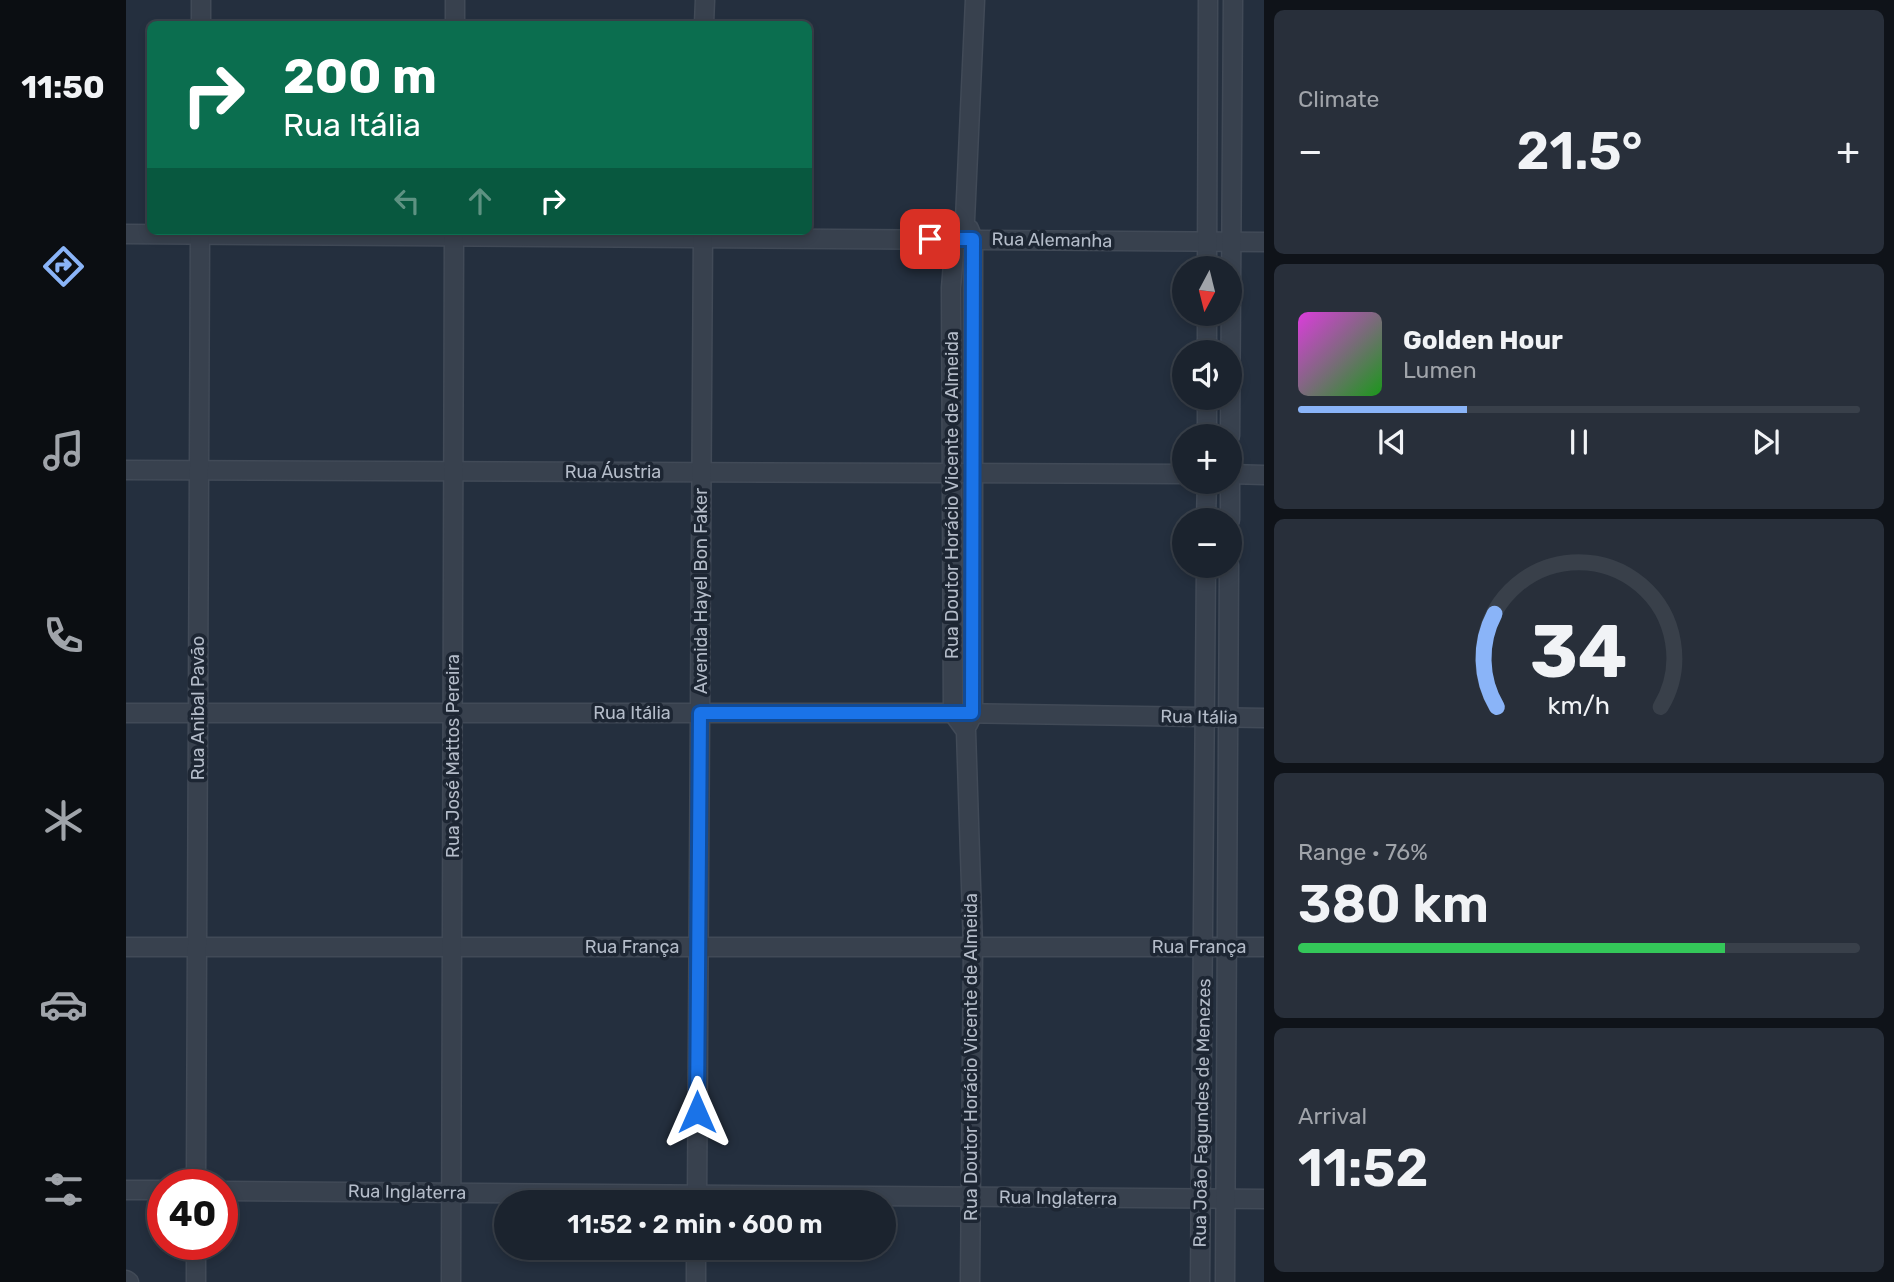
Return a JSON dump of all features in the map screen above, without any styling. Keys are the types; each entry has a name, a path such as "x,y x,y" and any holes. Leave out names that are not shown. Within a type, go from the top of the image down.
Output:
{"street":[{"path":"201,0 201,21"},
{"path":"455,0 455,21"},
{"path":"704,21 705,0"},
{"name":"Rua Doutor Horácio Vicente de Almeida","path":"970,1282 972,947 966,731 972,713 974,474 964,239 975,0"},
{"path":"1207,256 1208,0"},
{"path":"1230,424 1233,0"},
{"name":"Rua Alemanha","path":"126,234 147,234"},
{"name":"Rua Anibal Pavão","path":"196,1169 200,235"},
{"name":"Rua José Mattos Pereira","path":"451,1282 454,235"},
{"name":"Avenida Hayel Bon Faker","path":"697,1190 703,235"},
{"name":"Rua Alemanha","path":"755,235 1264,242"},
{"name":"Rua Doutor Horácio Vicente de Almeida","path":"953,713 951,288 964,239"},
{"name":"Rua Áustria","path":"126,470 1172,474"},
{"path":"1242,474 1264,475"},
{"name":"Rua João Fagundes de Menezes","path":"1200,1282 1206,578"},
{"name":"Rua João Fagundes de Menezes","path":"1225,1282 1229,578"},
{"name":"Rua Itália","path":"126,713 972,713 1264,718"},
{"path":"953,713 966,731"},
{"name":"Rua França","path":"126,947 1264,947"},
{"path":"126,1190 147,1190"},
{"name":"Rua Inglaterra","path":"238,1191 494,1194"},
{"name":"Rua Inglaterra","path":"896,1198 1264,1199"},
{"path":"195,1282 196,1260"},
{"path":"696,1260 696,1282"}],"route":[{"path":"697,1112 700,713 972,713 973,239 930,239"}]}
